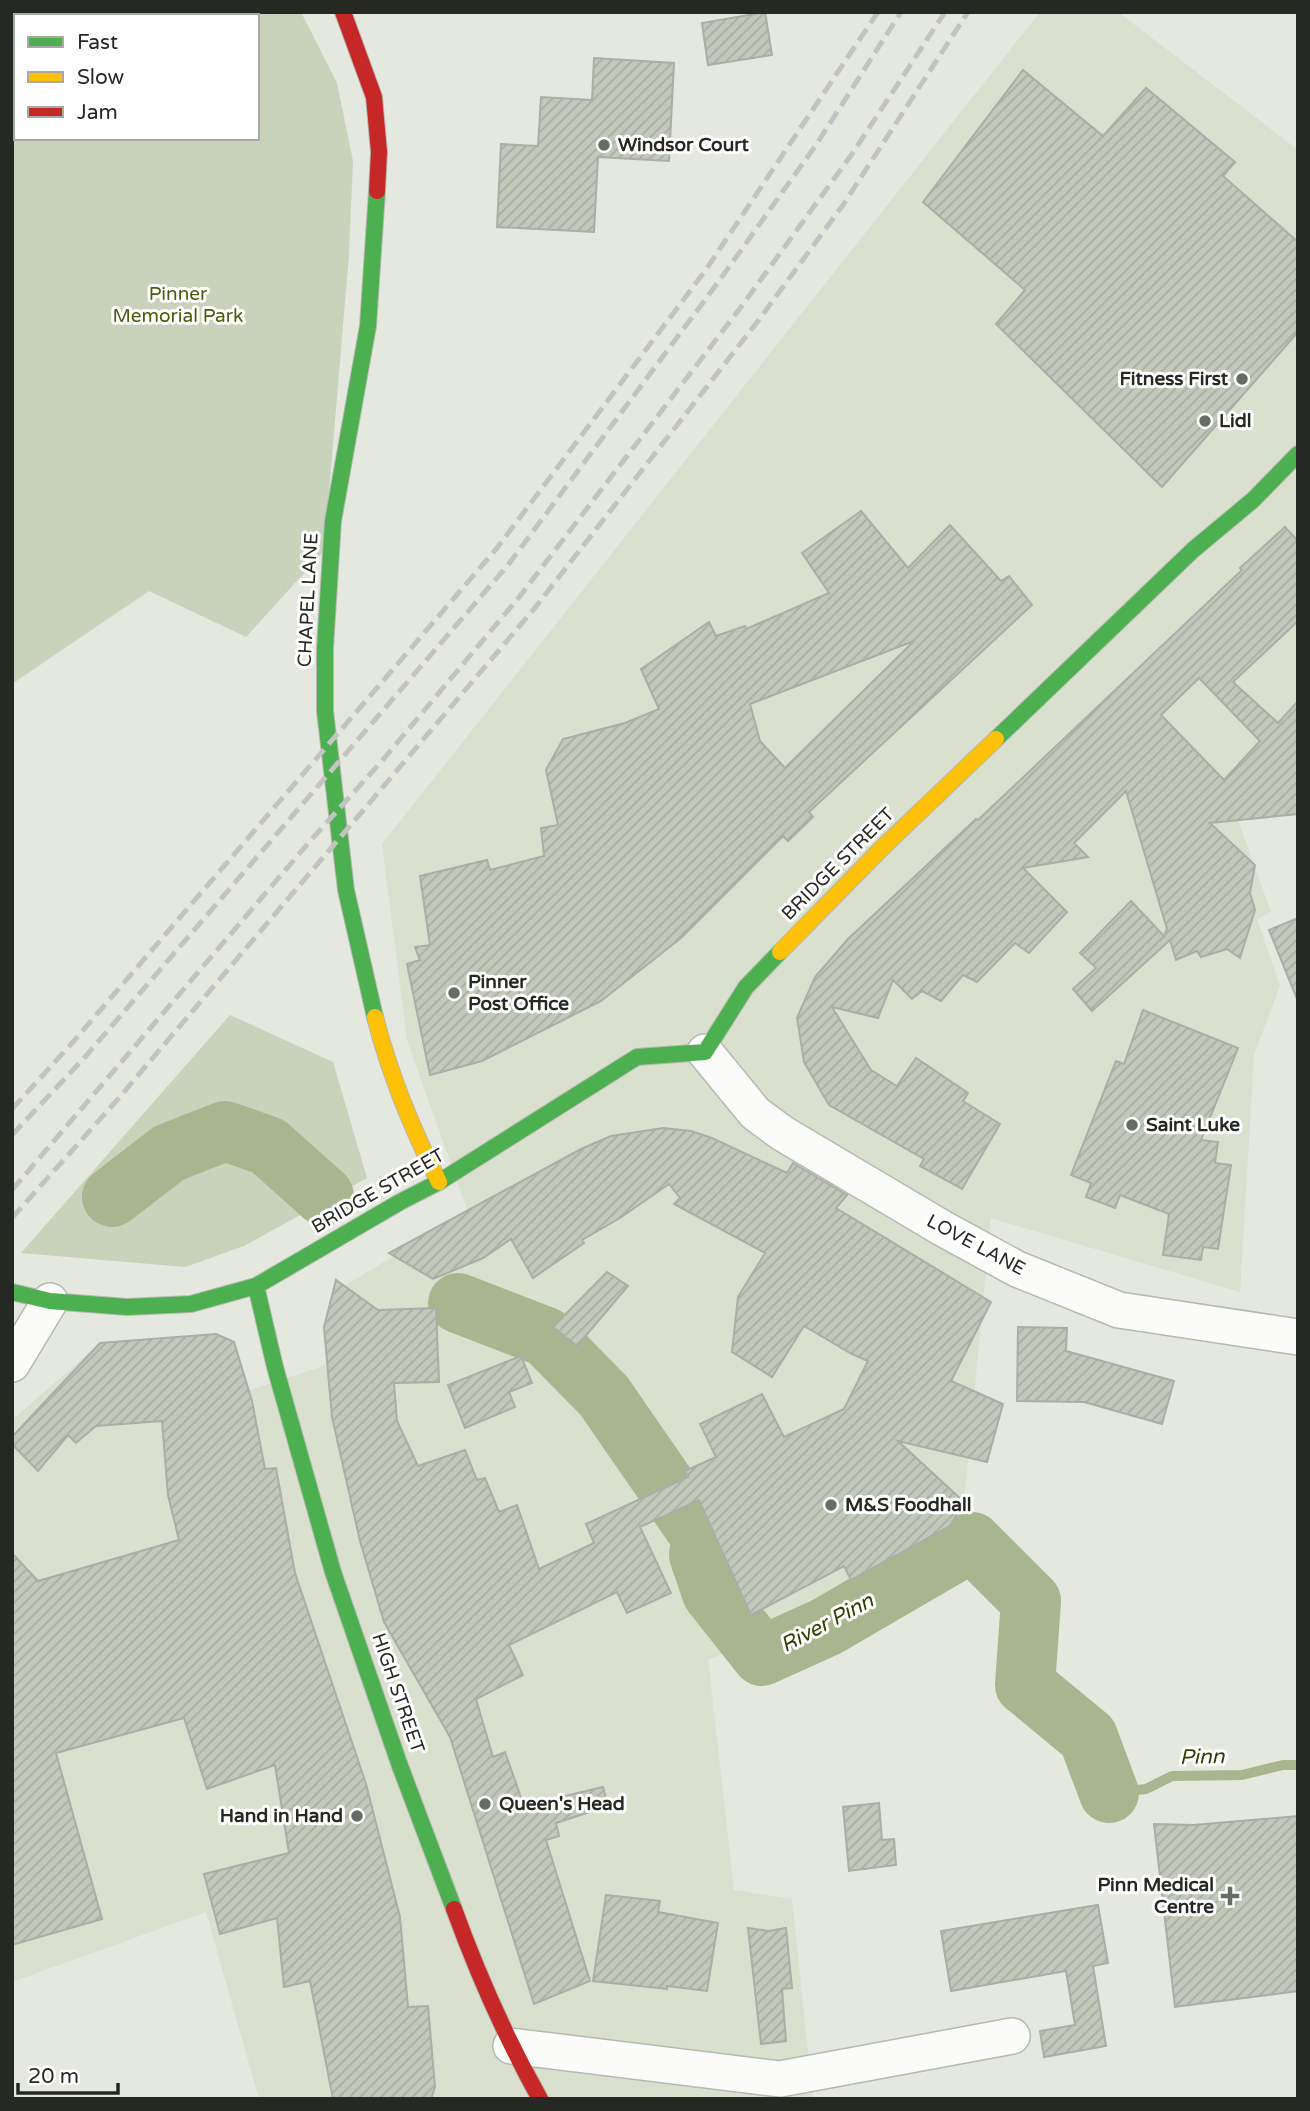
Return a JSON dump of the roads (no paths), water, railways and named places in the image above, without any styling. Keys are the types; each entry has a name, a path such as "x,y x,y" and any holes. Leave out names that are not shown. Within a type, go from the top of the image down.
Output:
{"street":[{"name":"CHAPEL LANE","path":"343,12 374,97 379,152 368,326 333,521 325,648 325,711 346,890 368,989 385,1057 416,1137 439,1182"},
{"name":"BRIDGE STREET","path":"12,1292 50,1301 127,1307 191,1304 256,1286 439,1182 637,1057 705,1052 746,987 882,848 1193,550 1253,500 1298,454"},
{"name":"LOVE LANE","path":"705,1052 755,1113 782,1133 1017,1269 1119,1310 1298,1337"},
{"name":"HIGH STREET","path":"256,1286 275,1367 333,1572 400,1766 473,1961 540,2099"},
{"path":"12,1364 50,1301"},
{"path":"512,2046 780,2079 1012,2036"}],"waterway":[{"name":"River Pinn","path":"112,1197 169,1153 225,1131 268,1146 324,1196"},
{"name":"River Pinn","path":"458,1303 546,1337 604,1396 702,1538 699,1555 712,1593 762,1656 826,1627 972,1542 1031,1601 1025,1685 1088,1737 1109,1793"},
{"name":"Pinn","path":"1109,1793 1146,1789 1172,1776 1242,1775 1283,1765 1298,1765"}],"railway":[{"path":"12,1109 73,1042 497,548 705,271 878,12"},
{"path":"12,1135 85,1057 508,565 719,281 816,145 901,12"},
{"path":"12,1190 381,762 520,596 741,307 852,154 945,12"},
{"path":"12,1218 118,1099 534,609 758,321 843,205 968,12"}],"place":[{"name":"Windsor Court","path":"604,145"},
{"name":"Fitness First","path":"1242,379"},
{"name":"Lidl","path":"1205,421"},
{"name":"Pinner Post Office","path":"454,993"},
{"name":"Saint Luke","path":"1132,1125"},
{"name":"M&S Foodhall","path":"831,1505"},
{"name":"Queen's Head","path":"485,1804"},
{"name":"Hand in Hand","path":"357,1816"},
{"name":"Pinn Medical Centre","path":"1230,1896"}],"park label":[{"name":"Pinner Memorial Park","path":"178,305"}]}
